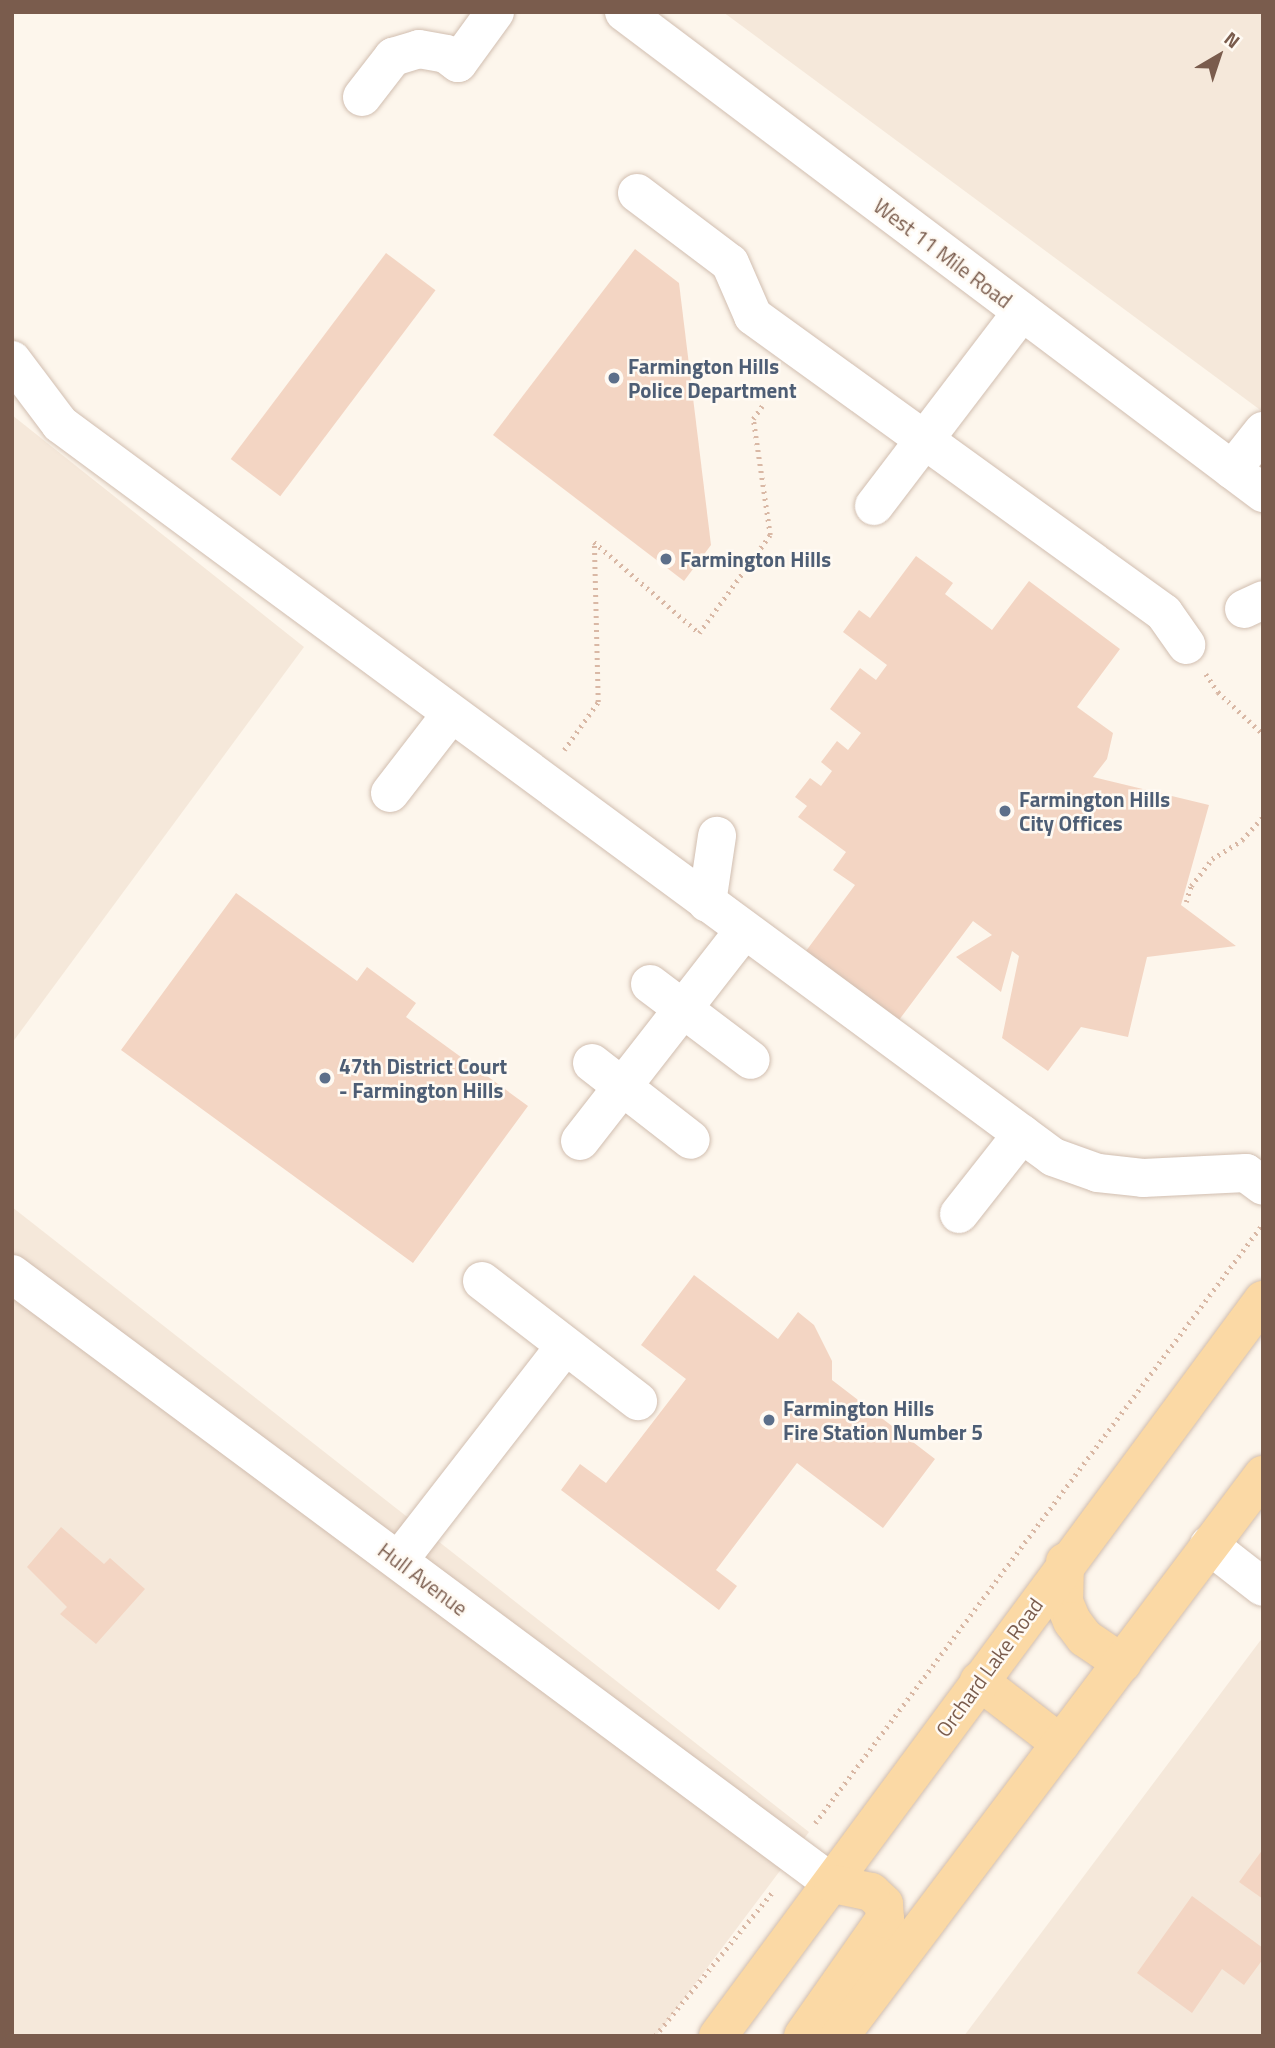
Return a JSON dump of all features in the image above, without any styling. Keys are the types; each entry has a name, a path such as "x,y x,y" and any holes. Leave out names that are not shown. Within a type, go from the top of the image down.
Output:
{"main road":[{"name":"Orchard Lake Road","path":"718,2036 833,1884 1065,1562 1263,1300"},
{"path":"840,2036 1263,1475"},
{"path":"1065,1562 1064,1602 1072,1621 1085,1637 1122,1663"},
{"path":"979,1681 1061,1744"},
{"path":"803,2036 885,1919 884,1904 872,1892 833,1884"}],"street":[{"path":"362,97 393,57 419,49 446,54 458,63 495,12"},
{"name":"West 11 Mile Road","path":"624,12 1263,494"},
{"path":"637,193 730,263 753,316 1164,613 1186,645"},
{"path":"874,506 1022,312"},
{"path":"12,360 60,424 1053,1157 1098,1173 1143,1178 1246,1173 1263,1186"},
{"path":"1231,470 1263,430"},
{"path":"390,793 451,714"},
{"path":"707,903 717,836"},
{"path":"580,1141 744,930"},
{"path":"650,985 751,1060"},
{"path":"592,1063 691,1140"},
{"path":"959,1214 1022,1134"},
{"name":"Hull Avenue","path":"12,1274 833,1884"},
{"path":"482,1281 638,1401"},
{"path":"399,1560 565,1346"},
{"path":"1209,1545 1263,1587"}],"path":[{"path":"562,752 598,702 594,542 699,633 771,535 753,419 762,406"},
{"path":"1186,645 1218,692 1263,734"},
{"path":"1186,902 1191,886 1212,859 1242,840 1263,817"},
{"path":"655,2036 774,1891 794,1855 939,1651 1263,1224"}],"shaded area":[{"path":"723,12 1263,12 1263,412"},
{"path":"12,415 304,647 12,1043"},
{"path":"12,1207 809,1832 656,2036 12,2036"},
{"path":"1263,1637 1263,2036 964,2036"}],"building":[{"name":"Farmington Hills Police Department","path":"635,249 679,283 711,545 684,581 493,435"},
{"path":"386,253 436,290 280,496 231,459"},
{"name":"Farmington Hills City Offices","path":"916,556 953,583 945,594 992,630 1029,581 1120,649 1077,707 1113,733 1107,759 1093,777 1209,805 1181,905 1236,946 1147,957 1128,1037 1081,1027 1048,1071 1002,1038 1019,956 1012,951 1001,992 956,957 992,935 973,921 899,1020 806,951 855,885 833,870 846,852 798,817 807,806 795,797 810,778 821,786 832,771 821,762 837,741 848,750 861,733 830,709 860,668 876,680 887,665 843,632 859,610 870,618"},
{"name":"47th District Court - Farmington Hills","path":"236,893 357,981 367,967 416,1003 406,1017 528,1106 413,1263 121,1050"},
{"name":"Farmington Hills Fire Station Number 5","path":"694,1275 778,1339 798,1312 814,1325 832,1361 832,1380 935,1459 883,1528 797,1463 716,1570 737,1586 719,1610 561,1490 580,1464 606,1483 686,1379 641,1345"},
{"path":"61,1527 104,1564 110,1558 145,1589 96,1644 60,1614 67,1607 27,1567"},
{"path":"1263,1849 1263,1899 1239,1882"},
{"path":"1192,1896 1263,1948 1263,1959 1244,1985 1222,1969 1192,2013 1137,1973"}],"place":[{"name":"Farmington Hills Police Department","path":"614,378"},
{"name":"Farmington Hills","path":"666,559"},
{"name":"Farmington Hills City Offices","path":"1005,811"},
{"name":"47th District Court - Farmington Hills","path":"325,1078"},
{"name":"Farmington Hills Fire Station Number 5","path":"769,1420"}]}
